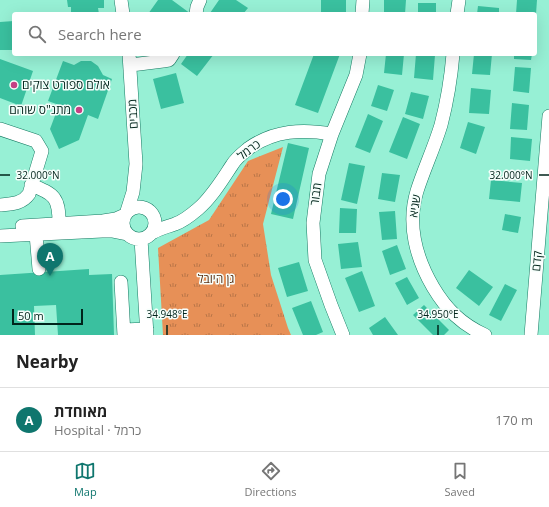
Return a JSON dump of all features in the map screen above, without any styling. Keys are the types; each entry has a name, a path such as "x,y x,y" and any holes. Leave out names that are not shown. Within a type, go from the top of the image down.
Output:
{"street":[{"path":"196,12 200,0"},
{"path":"362,0 362,12"},
{"path":"457,12 459,0"},
{"name":"מכבים","path":"150,210 140,188 136,164 130,59 163,61 169,60 172,56"},
{"name":"תבור","path":"343,335 315,260 312,223 319,174 332,134 356,75 360,56"},
{"name":"שגיא","path":"453,56 448,95 440,126 416,192 412,217 414,236 419,261 442,302 457,317 476,331 485,335"},
{"name":"קדם","path":"531,335 549,116"},
{"path":"0,129 36,141 42,151 29,194 22,201 0,205"},
{"name":"כרמל","path":"147,236 158,229 177,224 191,214 208,199 238,157 257,143 289,131 314,131 332,134"},
{"name":"מכבים","path":"126,213 134,192 136,164"},
{"path":"32,185 46,191 54,198 58,204 59,224"},
{"path":"0,227 103,221 116,219 132,208 138,206 150,210 159,216 169,218 191,214"},
{"path":"121,282 124,332 147,332 147,236 156,224 155,216 150,210"},
{"path":"126,213 123,226 127,234"},
{"path":"0,236 112,231 127,234 134,238 147,236"},
{"path":"36,234 39,269"}],"green space":[{"name":"גן היובל","path":"283,147 263,224 271,275 291,335 163,335 158,248 209,220 248,161"}],"building":[{"path":"67,0 104,0 104,8 98,8 99,12 71,12 71,7 68,7"},
{"path":"158,0 172,0 188,12 149,12"},
{"path":"219,0 236,0 248,8 245,12 211,12"},
{"path":"321,0 346,0 346,12 321,12"},
{"path":"384,0 406,0 405,12 384,12"},
{"path":"517,0 537,0 536,12 516,12"},
{"path":"418,3 436,3 436,12 418,12"},
{"path":"478,6 499,8 499,12 477,12"},
{"path":"12,21 12,50 0,50 0,22"},
{"path":"187,56 212,56 197,76 181,64"},
{"path":"313,56 339,56 318,113 295,105"},
{"path":"386,56 404,56 402,75 384,73"},
{"path":"416,56 435,56 433,80 414,78"},
{"path":"474,56 492,56 490,75 472,74"},
{"path":"514,56 532,56 531,60 514,59"},
{"name":"אולם ספורט צוקים","path":"0,59 33,71 21,106 0,98"},
{"name":"מתנ\"ס שוהם","path":"63,61 74,65 81,61 91,61 98,66 103,75 112,79 98,119 88,115 79,140 59,149 50,129 59,105 48,101"},
{"path":"515,67 531,68 529,93 513,91"},
{"path":"176,73 184,103 161,109 153,79"},
{"path":"378,85 394,90 387,111 371,106"},
{"path":"471,88 491,90 489,114 469,113"},
{"path":"411,92 429,96 423,119 405,114"},
{"path":"512,103 529,105 527,130 510,129"},
{"path":"368,114 383,121 370,153 355,147"},
{"path":"403,117 420,124 407,159 389,152"},
{"path":"468,122 485,127 476,154 460,148"},
{"path":"511,137 532,139 530,161 510,159"},
{"path":"288,143 309,148 293,219 271,214"},
{"path":"349,163 365,166 357,204 341,200"},
{"path":"382,173 400,175 395,202 378,199"},
{"path":"491,180 522,183 520,202 489,199"},
{"path":"340,208 357,209 356,233 339,233"},
{"path":"395,211 397,239 382,240 379,212"},
{"path":"505,214 521,217 518,233 502,230"},
{"path":"358,242 362,267 341,269 338,244"},
{"path":"397,245 406,269 390,275 382,251"},
{"path":"299,262 308,291 287,297 278,268"},
{"path":"89,269 89,275 112,274 114,335 58,335 56,305 34,306 35,335 0,335 0,275"},
{"path":"469,270 493,287 479,306 456,288"},
{"path":"362,271 375,306 359,312 345,278"},
{"path":"407,277 419,298 407,305 395,283"},
{"path":"505,284 517,290 501,321 489,315"},
{"path":"311,301 323,332 316,335 303,335 292,308"},
{"path":"424,305 449,330 444,335 433,335 413,315"},
{"path":"385,317 398,335 373,335 369,328"}],"place":[{"name":"אולם ספורט צוקים","path":"14,85"},
{"name":"מתנ\"ס שוהם","path":"79,110"},
{"name":"מאוחדת","path":"50,276"}]}
